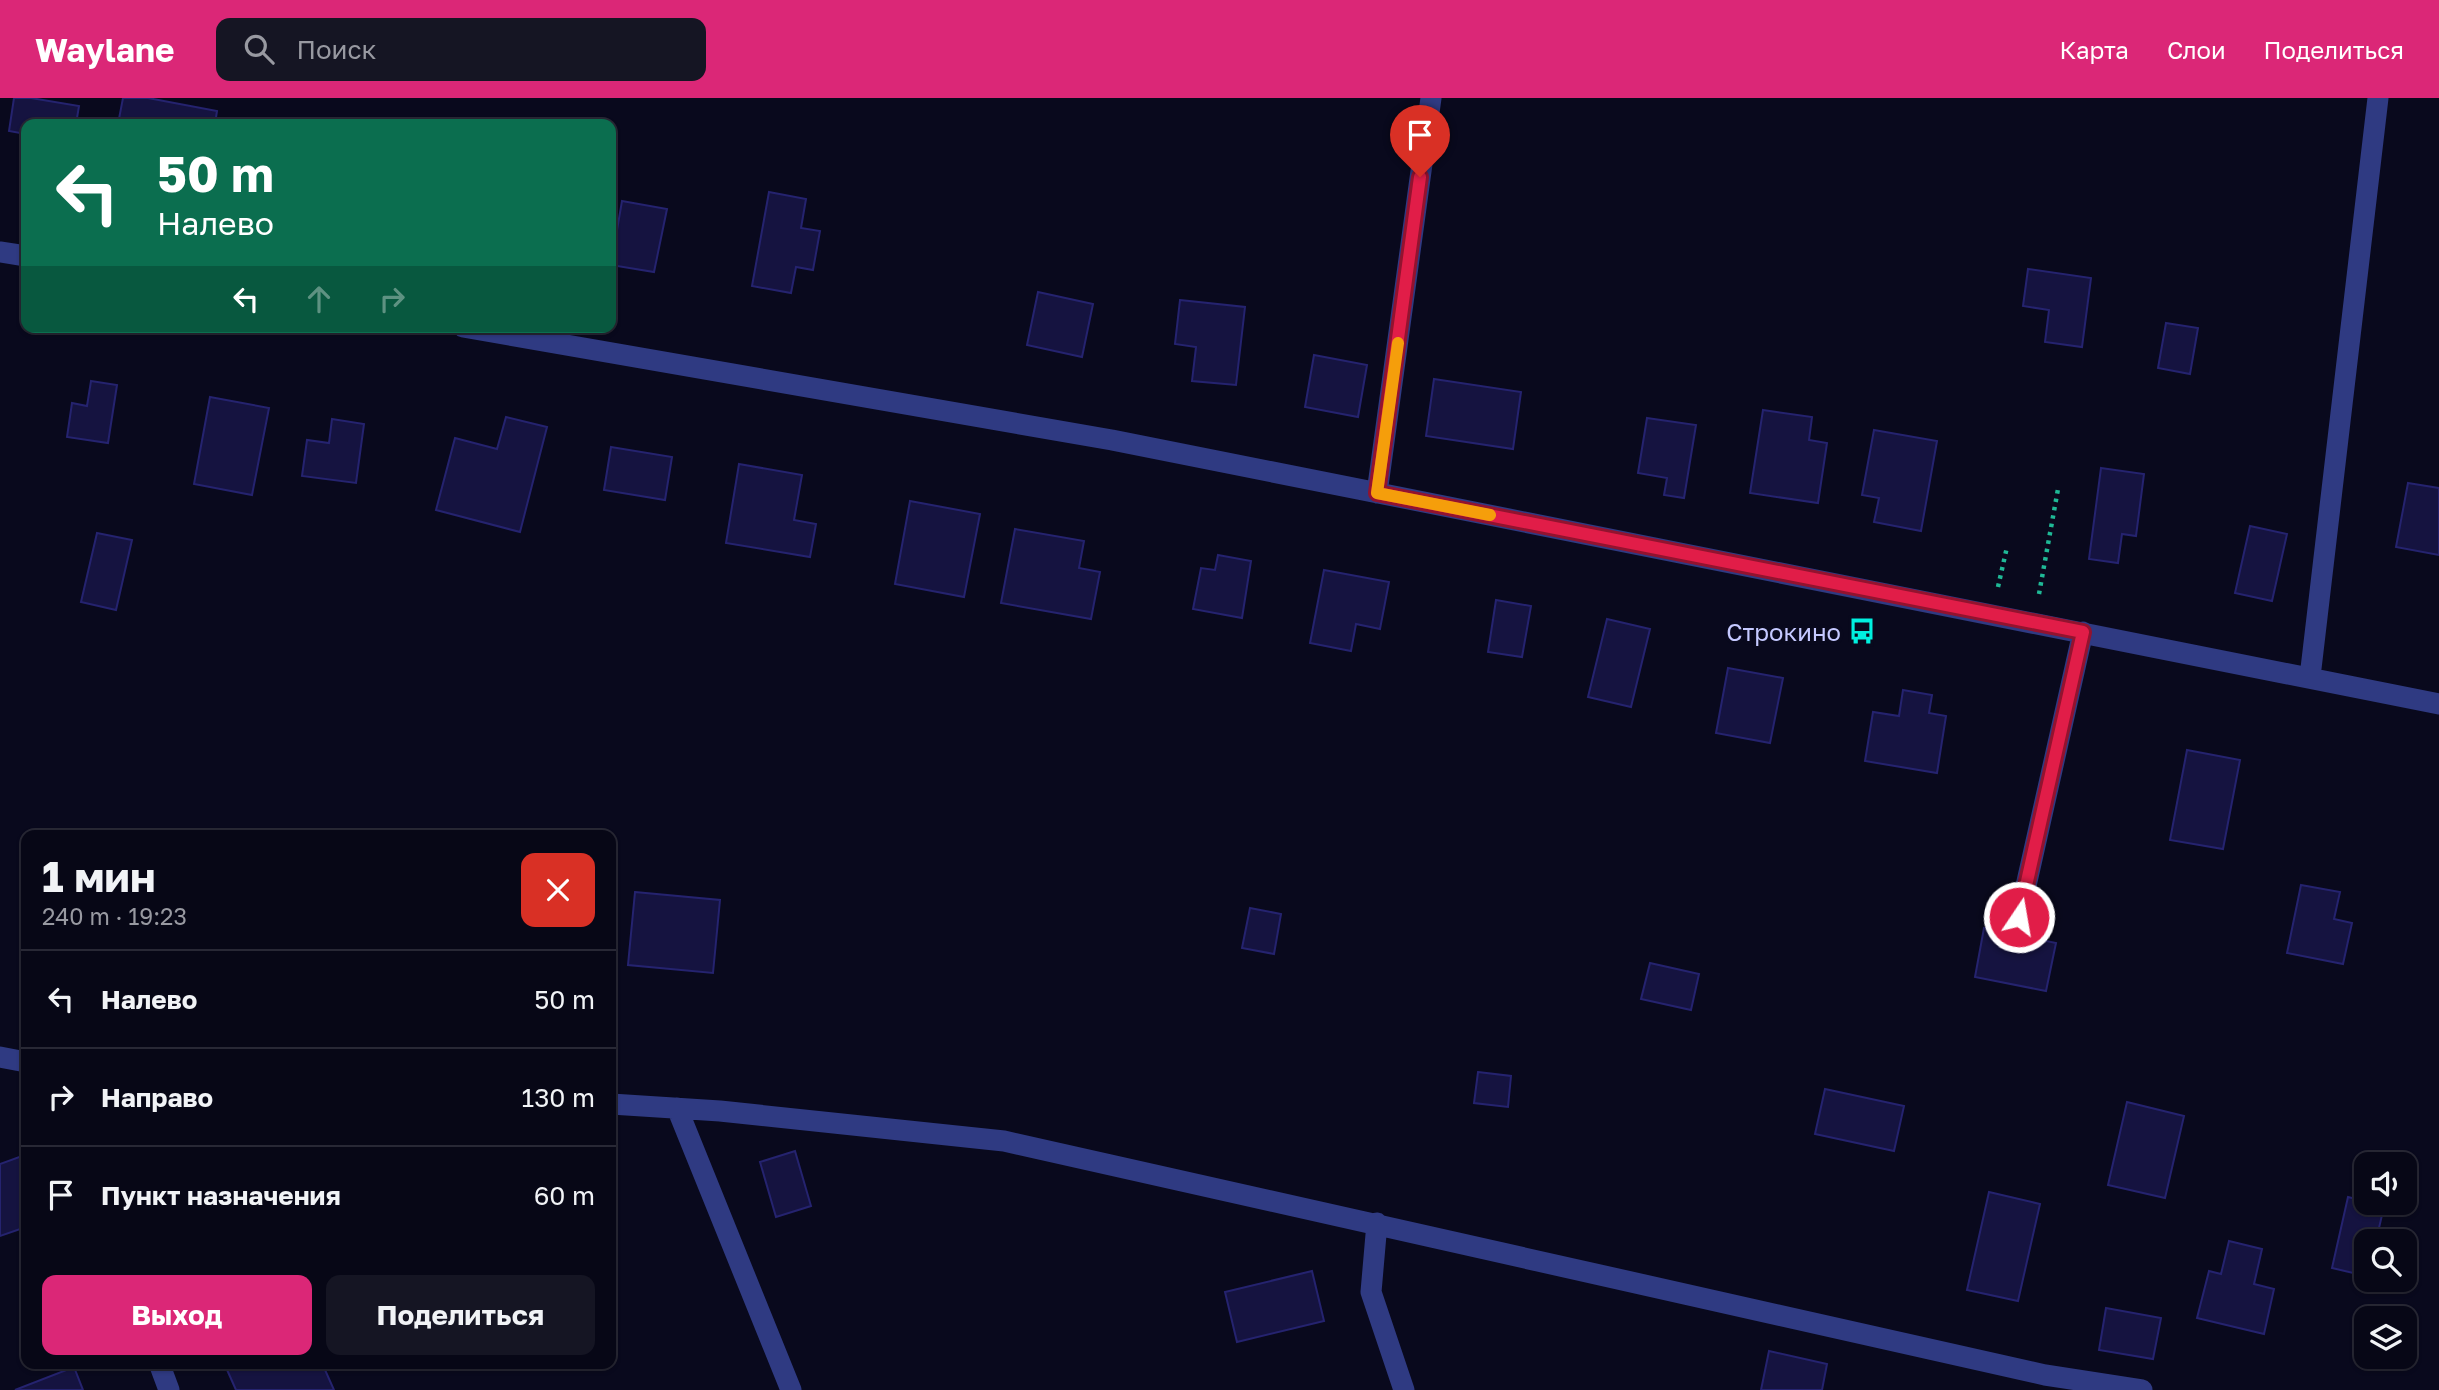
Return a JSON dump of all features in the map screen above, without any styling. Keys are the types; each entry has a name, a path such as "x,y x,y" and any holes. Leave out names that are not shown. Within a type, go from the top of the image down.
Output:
{"street":[{"path":"1377,493 1431,98"},
{"path":"2310,677 2378,98"},
{"path":"0,252 21,255"},
{"path":"497,333 1112,440 2439,704"},
{"path":"2019,917 2083,632"},
{"path":"0,1057 21,1061"},
{"path":"616,1104 1004,1141 1377,1223 2047,1382 2142,1390"},
{"path":"677,1108 791,1390"},
{"path":"1377,1223 1370,1292 1404,1390"},
{"path":"161,1369 169,1390"}],"path":[{"path":"2034,622 2059,489"},
{"path":"1992,614 2007,547"}],"building":[{"path":"14,98 79,106 77,119 21,119 21,133 9,131"},
{"path":"123,98 148,98 217,111 216,119 119,119"},
{"path":"769,192 806,199 801,228 820,231 813,270 796,267 791,293 752,286"},
{"path":"622,201 667,209 654,272 616,266 616,236"},
{"path":"2028,269 2091,278 2082,347 2045,342 2049,310 2023,306"},
{"path":"1038,292 1093,304 1082,357 1027,345"},
{"path":"1180,300 1245,307 1236,385 1192,381 1196,347 1175,344"},
{"path":"2166,323 2198,328 2190,374 2158,368"},
{"path":"1314,355 1367,365 1358,417 1305,407"},
{"path":"1434,379 1521,392 1513,449 1426,436"},
{"path":"91,381 117,385 108,443 67,437 72,403 87,406"},
{"path":"210,397 269,408 252,495 194,484"},
{"path":"1763,410 1812,417 1809,440 1827,443 1818,503 1750,493"},
{"path":"506,417 547,427 520,532 436,510 455,438 497,449"},
{"path":"1647,418 1696,425 1684,498 1664,495 1667,478 1638,473"},
{"path":"332,419 364,424 356,483 302,476 307,440 329,443"},
{"path":"1874,430 1937,441 1921,531 1874,522 1879,498 1862,495"},
{"path":"611,447 672,457 665,500 604,490"},
{"path":"739,464 802,475 794,520 816,524 810,557 726,543"},
{"path":"2101,468 2144,474 2136,536 2122,534 2118,563 2089,559"},
{"path":"2408,483 2439,488 2439,555 2396,547"},
{"path":"910,501 980,514 964,597 895,584"},
{"path":"2250,526 2287,534 2272,601 2235,593"},
{"path":"1015,529 1084,541 1079,568 1100,572 1091,619 1001,603"},
{"path":"97,533 132,540 116,610 81,602"},
{"path":"1218,555 1251,561 1242,618 1193,609 1201,568 1215,570"},
{"path":"1324,570 1389,582 1380,629 1356,624 1351,651 1310,643"},
{"path":"1496,600 1531,606 1522,657 1488,652"},
{"path":"1607,619 1650,629 1631,707 1588,697"},
{"path":"1728,668 1783,678 1770,743 1716,733"},
{"path":"1903,690 1932,695 1929,713 1946,716 1937,773 1865,761 1873,712 1899,716"},
{"path":"2187,750 2240,760 2223,849 2170,840"},
{"path":"2301,885 2340,892 2334,919 2352,923 2343,964 2287,953"},
{"path":"635,892 720,900 713,973 628,965"},
{"path":"1250,908 1281,914 1274,954 1242,948"},
{"path":"1984,928 2056,943 2046,991 1975,977"},
{"path":"1650,963 1699,974 1691,1010 1641,999"},
{"path":"1478,1072 1511,1076 1508,1107 1474,1103"},
{"path":"1825,1089 1904,1106 1894,1151 1815,1134"},
{"path":"2127,1102 2184,1116 2165,1198 2108,1185"},
{"path":"795,1151 811,1206 776,1217 760,1162"},
{"path":"21,1156 21,1229 0,1236 0,1164"},
{"path":"1989,1192 2040,1204 2018,1301 1967,1290"},
{"path":"2348,1197 2354,1198 2354,1215 2382,1215 2379,1229 2354,1229 2354,1273 2332,1268"},
{"path":"2229,1241 2262,1249 2254,1284 2274,1289 2264,1334 2197,1318 2209,1271 2221,1274"},
{"path":"1312,1271 1324,1321 1237,1342 1225,1292"},
{"path":"2106,1308 2161,1318 2153,1359 2099,1350"},
{"path":"1769,1351 1827,1364 1822,1390 1761,1390"},
{"path":"75,1369 83,1390 15,1390"},
{"path":"227,1369 325,1369 334,1390 236,1390"}],"slow traffic":[{"path":"1398,343 1377,493 1490,515"}],"place":[{"name":"Строкино","path":"1862,631"}],"route":[{"path":"1420,177 1377,493 2083,632 2019,917"}]}
